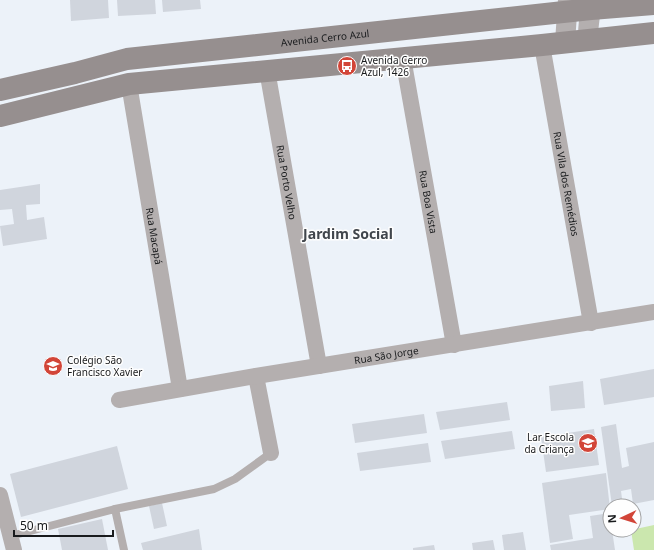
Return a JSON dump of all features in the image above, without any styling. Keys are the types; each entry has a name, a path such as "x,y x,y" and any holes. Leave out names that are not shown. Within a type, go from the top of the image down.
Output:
{"main road":[{"name":"Avenida Cerro Azul","path":"0,90 128,59 568,6 593,4 654,4"},
{"path":"1,117 72,97 130,84 654,33"},
{"path":"67,75 72,97"}],"street":[{"path":"588,40 588,23 593,4"},
{"path":"565,42 568,6"},
{"name":"Rua Vila dos Remédios","path":"542,45 591,323"},
{"name":"Rua Boa Vista","path":"404,58 454,345"},
{"name":"Rua Porto Velho","path":"267,70 319,366"},
{"name":"Rua Macapá","path":"130,84 180,389"},
{"name":"Rua São Jorge","path":"120,400 256,376 654,312"},
{"path":"256,376 271,453"},
{"path":"0,495 12,543"}],"lane":[{"path":"12,543 115,510 214,489 235,479 271,453"},
{"path":"115,510 124,550"}],"green space":[{"path":"654,525 654,550 634,550 632,538 642,538 642,528"}],"building":[{"path":"70,0 108,0 109,18 71,21"},
{"path":"117,0 155,0 156,14 118,16"},
{"path":"162,0 200,0 201,9 163,12"},
{"path":"40,184 40,204 26,205 27,220 44,217 47,239 3,246 0,226 14,224 12,209 0,210 0,190"},
{"path":"654,369 654,397 604,405 600,379"},
{"path":"583,381 585,408 551,411 549,386"},
{"path":"507,402 510,420 440,430 436,412"},
{"path":"424,414 427,433 355,443 352,424"},
{"path":"616,424 622,468 629,466 626,448 654,442 654,500 642,502 642,498 632,498 631,489 621,491 622,498 611,498 601,427"},
{"path":"594,429 599,465 546,472 541,437"},
{"path":"512,431 515,449 445,459 441,441"},
{"path":"428,443 431,462 360,471 357,453"},
{"path":"117,446 128,489 21,517 10,474"},
{"path":"606,473 609,498 602,498 602,510 569,515 573,539 550,543 542,483"},
{"path":"162,503 167,526 154,529 149,506"},
{"path":"602,514 602,538 613,538 615,550 551,550 550,545 593,538 590,516"},
{"path":"102,519 108,550 62,550 58,529"},
{"path":"199,529 202,550 143,550 141,543"},
{"path":"523,532 526,550 504,550 502,535"},
{"path":"493,540 495,550 473,550 472,543"},
{"path":"434,545 435,550 413,550 413,548"}],"place":[{"name":"Avenida Cerro Azul, 1426","path":"347,66"},
{"name":"Colégio São Francisco Xavier","path":"53,366"},
{"name":"Lar Escola da Criança","path":"588,443"}],"district":[{"name":"Jardim Social","path":"348,234"}]}
